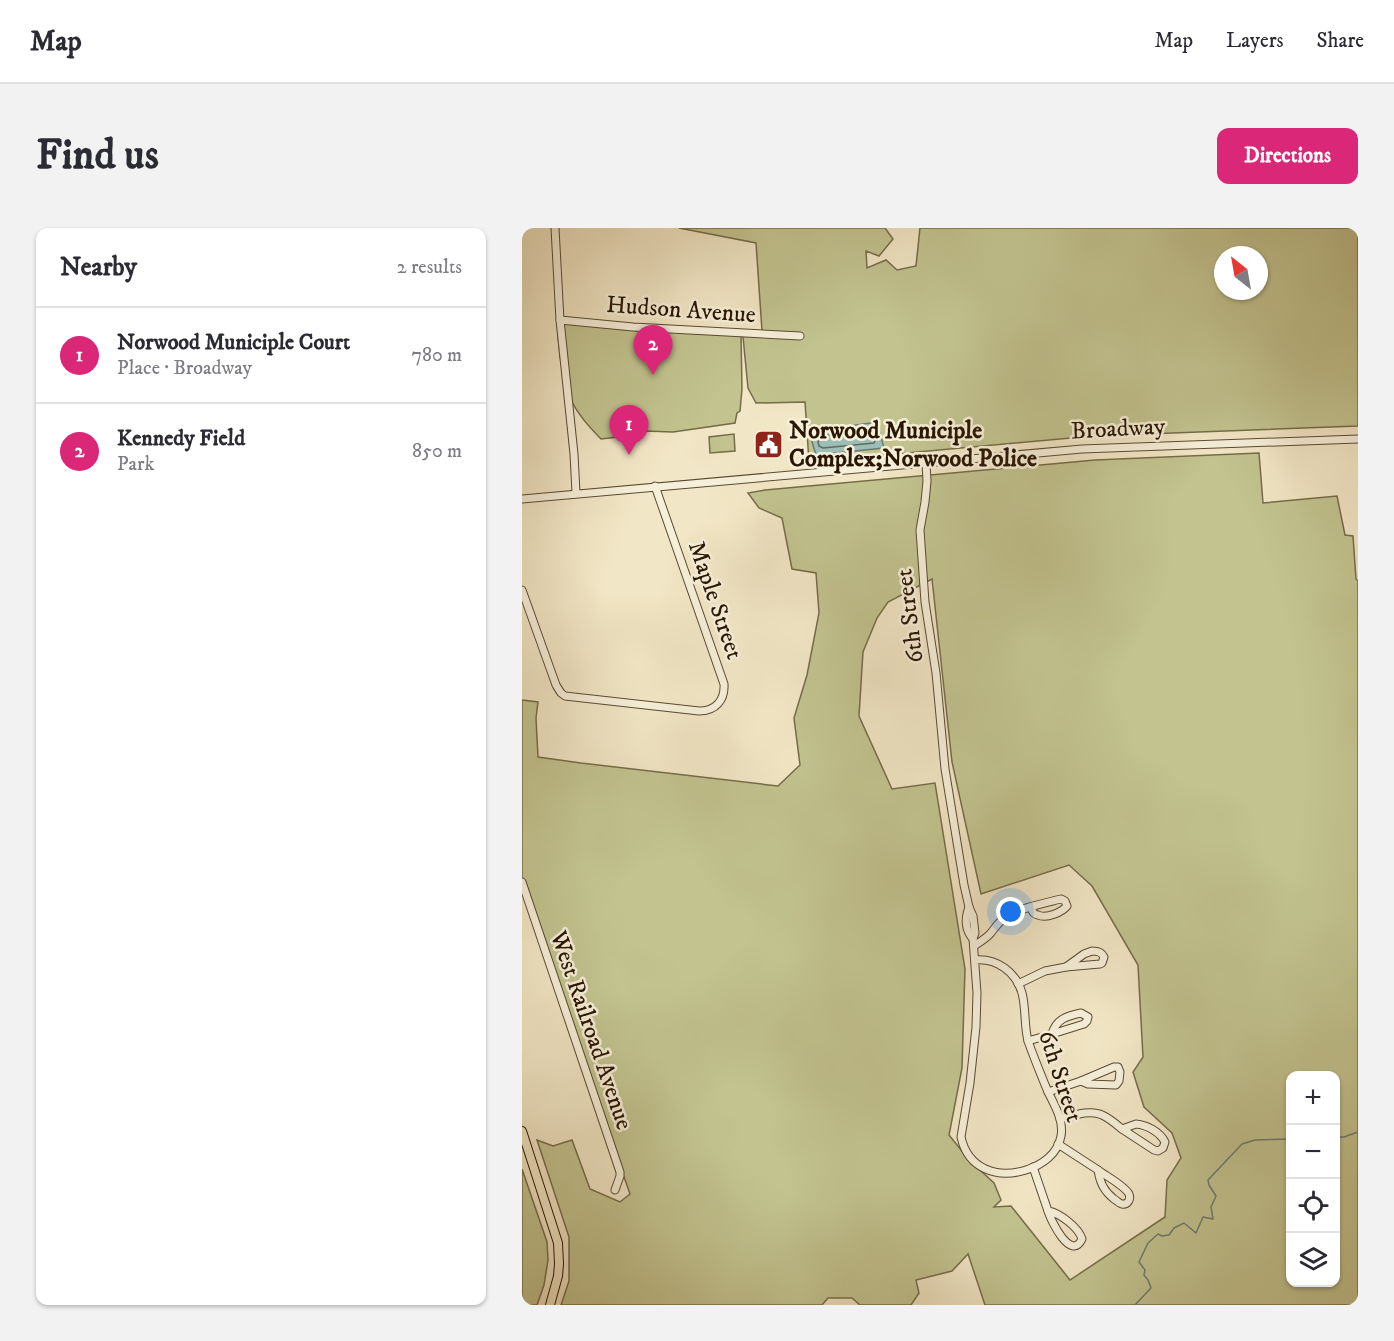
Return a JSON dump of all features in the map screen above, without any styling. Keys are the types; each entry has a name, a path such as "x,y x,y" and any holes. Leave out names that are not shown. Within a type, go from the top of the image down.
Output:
{"main road":[{"path":"522,1131 558,1242 558,1276 550,1305"}],"street":[{"path":"555,228 560,320 576,493"},
{"name":"Hudson Avenue","path":"560,320 633,327 800,336"},
{"name":"Broadway","path":"522,499 1082,449 1358,439"},
{"name":"6th Street","path":"926,463 927,481 920,530 925,602 936,673 945,769 975,933 977,993 975,1036 961,1141 975,1163 986,1170 1007,1174 1033,1167 1048,1159 1061,1136 1060,1119 1056,1107 1028,1041 1023,998 1018,984"},
{"name":"Maple Street","path":"522,590 556,685 561,693 569,697 696,711 710,710 719,703 724,694 724,684 656,486"},
{"name":"West Railroad Avenue","path":"522,882 620,1172 615,1190"},
{"path":"974,942 988,936 1008,916 1031,908 1061,899 1067,906 1060,912 1042,916 1035,914 1031,908"},
{"path":"975,960 982,959 997,963 1009,971 1018,984 1045,971 1066,966 1100,964 1104,957 1097,951 1088,952 1066,966"},
{"path":"1028,1041 1052,1034 1082,1025 1088,1021 1088,1017 1081,1013 1064,1018 1056,1023 1052,1034"},
{"path":"1048,1092 1111,1068 1119,1069 1119,1081 1116,1085 1088,1084 1081,1081"},
{"path":"1060,1119 1085,1113 1096,1113 1105,1116 1122,1129 1154,1150 1161,1150 1164,1145 1162,1136 1146,1126 1136,1124 1122,1129"},
{"path":"1058,1144 1098,1170 1118,1183 1129,1194 1130,1199 1126,1204 1120,1204 1107,1193 1101,1183 1098,1170"},
{"path":"1033,1167 1048,1211 1052,1222 1057,1231 1070,1245 1079,1245 1082,1239 1080,1233 1061,1216 1048,1211"}],"green space":[{"path":"679,228 885,228 893,239 879,256 866,251 867,268 886,260 897,270 916,266 920,228 1358,228 1358,426 1093,436 809,462 805,402 756,403 748,388 743,337 762,331 756,243"},
{"path":"557,323 741,335 742,389 740,411 737,413 735,423 673,432 645,431 601,439 578,412 568,393 561,363"},
{"path":"734,434 735,451 710,453 709,437"},
{"path":"1259,453 1263,503 1337,496 1345,535 1353,536 1358,581 1358,1305 985,1305 968,1254 952,1271 916,1280 919,1293 911,1305 860,1305 852,1298 828,1298 822,1305 561,1305 569,1281 569,1237 537,1140 553,1146 572,1140 590,1189 620,1202 630,1194 522,885 522,700 538,702 536,718 538,757 778,786 800,765 794,718 807,675 819,613 816,573 792,569 782,518 759,508 748,493 1095,460","holes":["932,579 952,762 981,894 1069,865 1092,886 1138,965 1143,1057 1133,1072 1144,1107 1172,1133 1181,1158 1167,1180 1165,1217 1070,1280 1011,1206 994,1207 1001,1200 994,1183 970,1161 949,1135 962,1068 965,969 935,783 892,789 859,716 863,652 877,618 888,602"]},
{"path":"522,1169 547,1242 548,1260 544,1285 537,1305 527,1305 522,1300"}],"water":[{"path":"877,422 884,448 816,455 812,442 815,431"}],"waterway":[{"path":"1340,1137 1358,1132"},
{"path":"1135,1305 1151,1288 1144,1275 1145,1270 1139,1262 1148,1243 1158,1234 1169,1235 1174,1228 1184,1223 1196,1233 1203,1217 1213,1219 1211,1207 1216,1196 1208,1180 1242,1144 1255,1140 1286,1139"}],"place":[{"name":"Kennedy Field","path":"653,375"},
{"name":"Norwood Municiple Complex;Norwood Police","path":"768,444"},
{"name":"Norwood Municiple Court","path":"629,455"}]}
